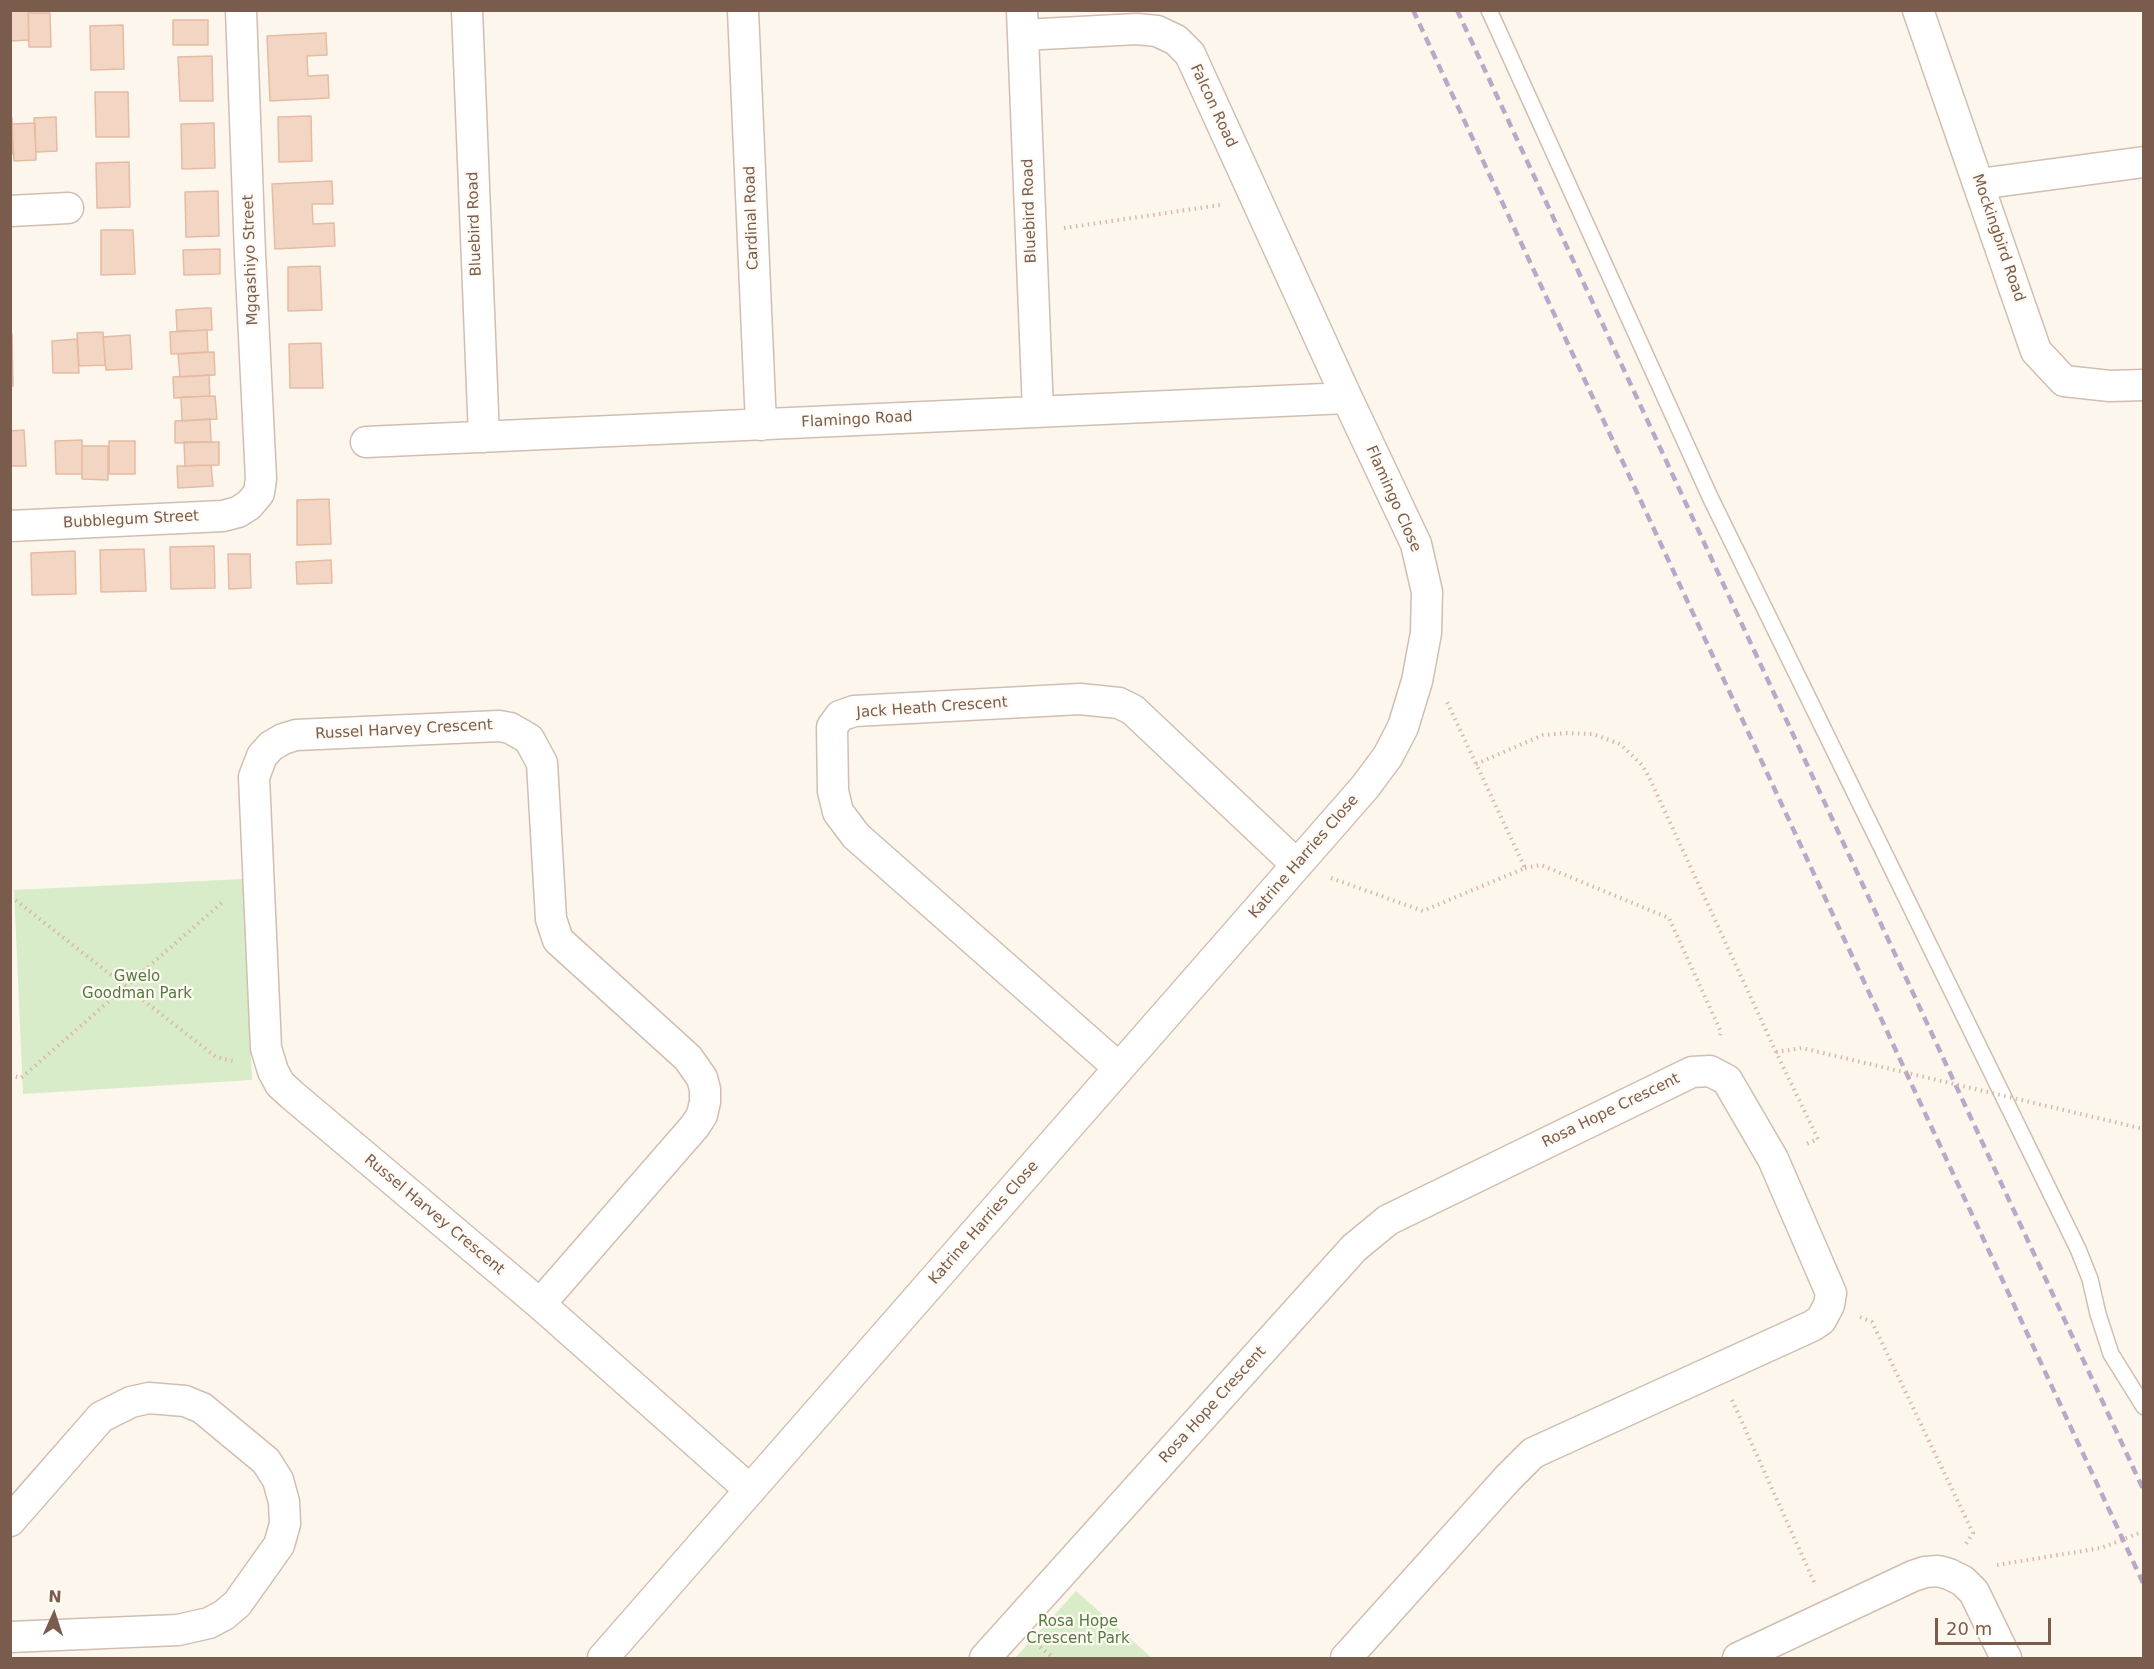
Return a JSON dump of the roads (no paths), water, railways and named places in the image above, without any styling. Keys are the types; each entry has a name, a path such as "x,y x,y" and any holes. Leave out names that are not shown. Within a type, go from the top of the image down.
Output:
{"street":[{"name":"Mgqashiyo Street","path":"241,10 261,478 259,493 249,505"},
{"name":"Bluebird Road","path":"467,10 484,437"},
{"name":"Cardinal Road","path":"743,10 761,425"},
{"name":"Mockingbird Road","path":"1918,10 2036,351 2064,381 2110,386 2144,385"},
{"name":"Bluebird Road","path":"1023,23 1038,412"},
{"name":"Falcon Road","path":"1023,23 1157,31 1176,39 1190,54 1294,284"},
{"path":"1979,183 2144,162"},
{"path":"10,211 68,208"},
{"name":"Flamingo Close","path":"1294,284 1416,544 1427,592 1423,652 1403,727 1388,756 1365,787"},
{"name":"Flamingo Road","path":"366,442 1347,398"},
{"name":"Bubblegum Street","path":"10,526 223,516 238,512 249,505"},
{"name":"Jack Heath Crescent","path":"1119,1068 856,836 838,812 832,791 832,727 840,716 854,711 1080,699 1119,703 1133,710 1297,865"},
{"name":"Russel Harvey Crescent","path":"540,1304 695,1126 702,1115 705,1102 702,1078 688,1058 558,940 553,929 542,763 529,739 510,728 499,726 296,735 283,739 262,756 254,777 266,1048 273,1071 280,1084 540,1304 750,1490"},
{"name":"Katrine Harries Close","path":"603,1659 1365,787"},
{"name":"Rosa Hope Crescent","path":"985,1659 1354,1248 1388,1220 1692,1072 1710,1071 1726,1080 1773,1159 1831,1293 1829,1305 1821,1320 1533,1453 1346,1659"},
{"path":"10,1521 101,1417 131,1401 149,1398 185,1401 202,1408 266,1461 278,1480 284,1502 285,1524 279,1545 237,1604 224,1615 209,1623 178,1630 10,1637"},
{"path":"1738,1659 1913,1576 1938,1571 1963,1581 1974,1592 2006,1659"}],"lane":[{"path":"1489,10 1711,499 2078,1249 2090,1279 2111,1354 2144,1407"}],"railway":[{"path":"1413,10 2144,1585"},
{"path":"1457,10 2144,1491"}],"park label":[{"name":"Gwelo Goodman Park","path":"137,986"},
{"name":"Rosa Hope Crescent Park","path":"1078,1630"}]}
